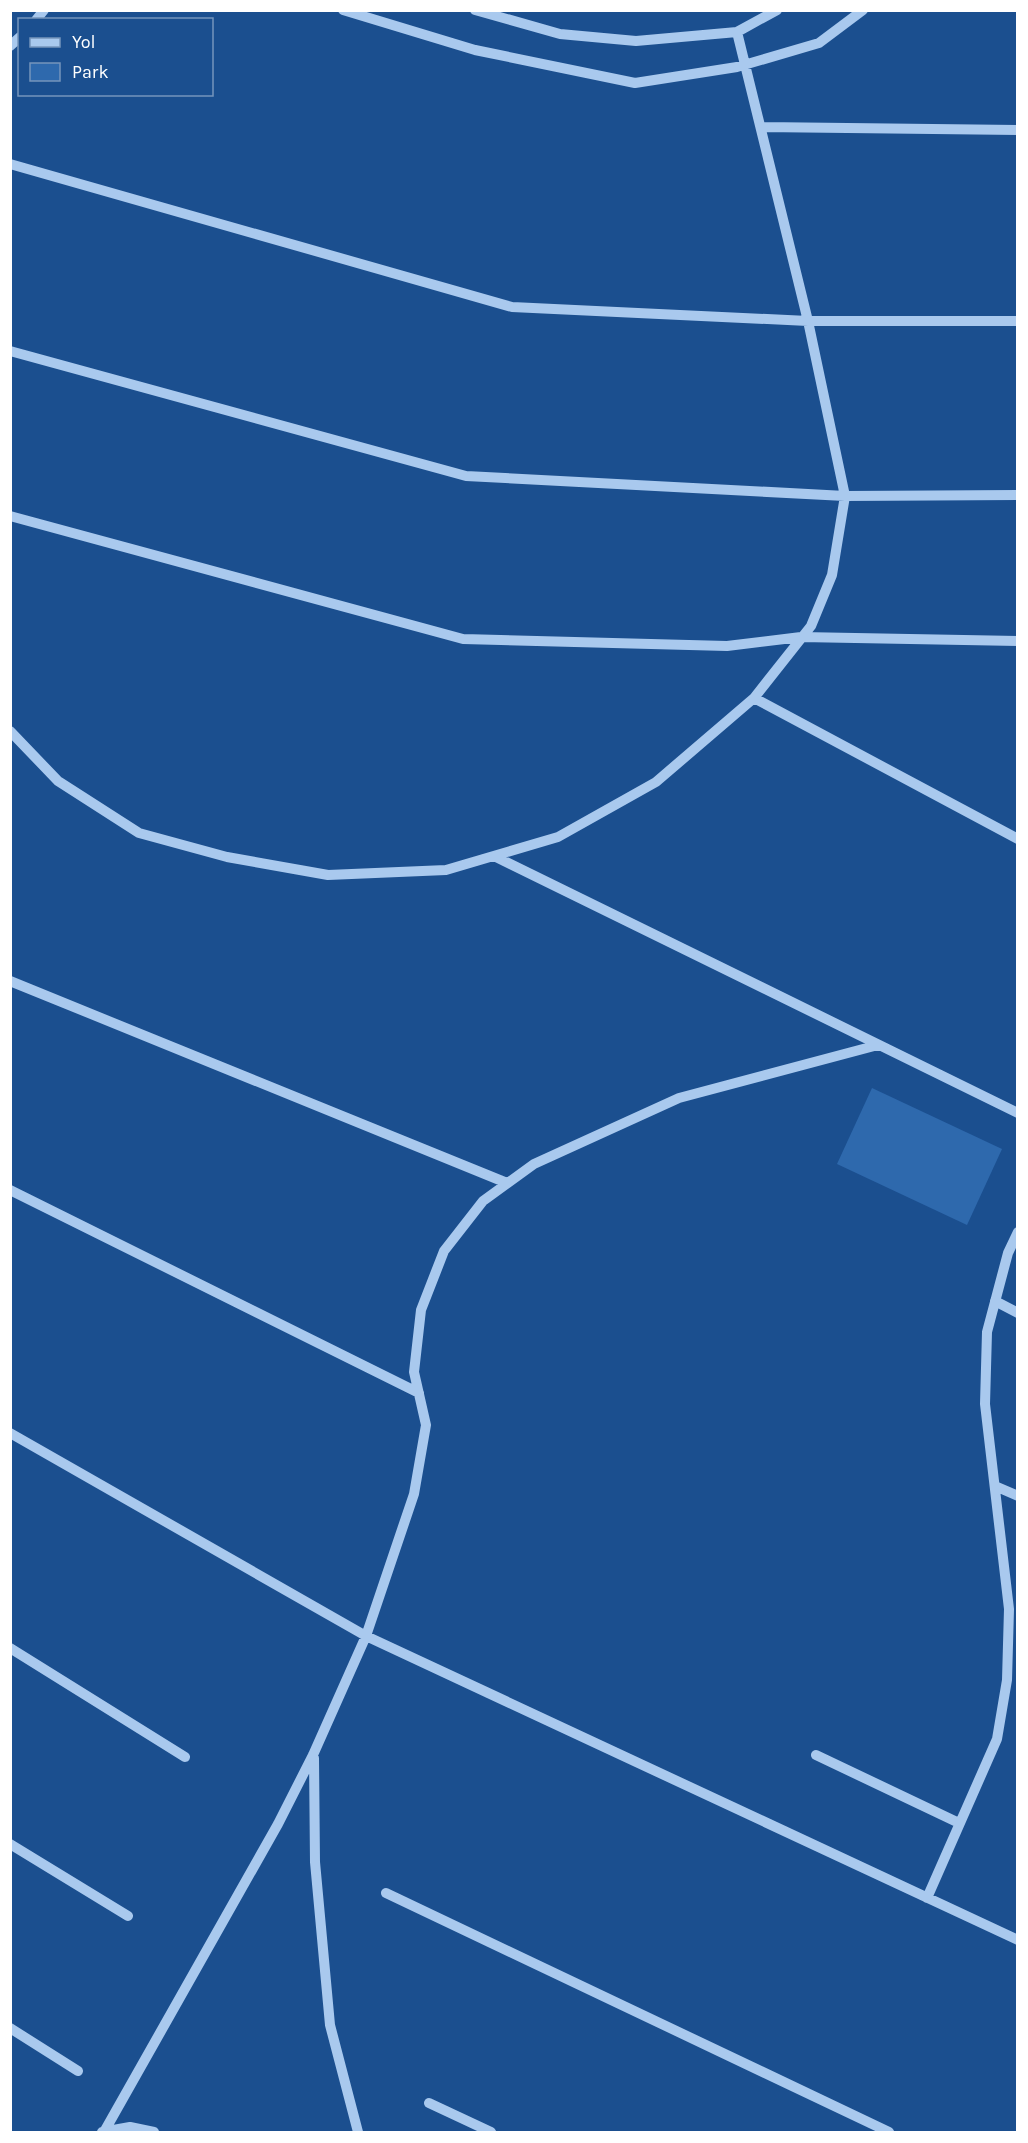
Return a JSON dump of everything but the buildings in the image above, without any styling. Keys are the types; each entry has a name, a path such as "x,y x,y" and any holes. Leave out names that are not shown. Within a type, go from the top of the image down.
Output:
{"street":[{"path":"343,10 475,50 635,83 746,64 819,43 863,10"},
{"path":"475,10 560,34 636,41 737,32 777,10"},
{"path":"10,731 58,781 139,833 227,857 328,875 446,870 558,837 656,782 754,698 811,626 832,575 845,496 808,321 737,32"},
{"path":"761,127 1017,130"},
{"path":"10,164 512,308 808,321 1017,321"},
{"path":"10,351 466,476 845,496 1017,495"},
{"path":"10,516 463,639 727,646 801,637 1017,641"},
{"path":"754,698 1017,839"},
{"path":"494,856 1017,1113"},
{"path":"10,981 507,1183"},
{"path":"102,2132 278,1824 314,1755 366,1636 414,1494 426,1425 414,1372 421,1310 444,1251 483,1201 534,1164 680,1098 878,1045"},
{"path":"10,1190 419,1393"},
{"path":"927,1898 997,1739 1007,1680 1012,1665 1009,1609 985,1404 987,1332 1008,1253 1017,1232"},
{"path":"995,1301 1017,1313"},
{"path":"10,1433 366,1636 1017,1940"},
{"path":"995,1486 1017,1496"},
{"path":"10,1648 185,1756"},
{"path":"314,1755 315,1862 330,2025 358,2133"},
{"path":"816,1755 959,1823"},
{"path":"10,1844 128,1916"},
{"path":"386,1893 889,2133"},
{"path":"10,2028 78,2071"},
{"path":"429,2103 491,2133"},
{"path":"102,2132 130,2127 154,2133"}],"green space":[{"path":"872,1088 1002,1149 967,1225 837,1164"}]}
